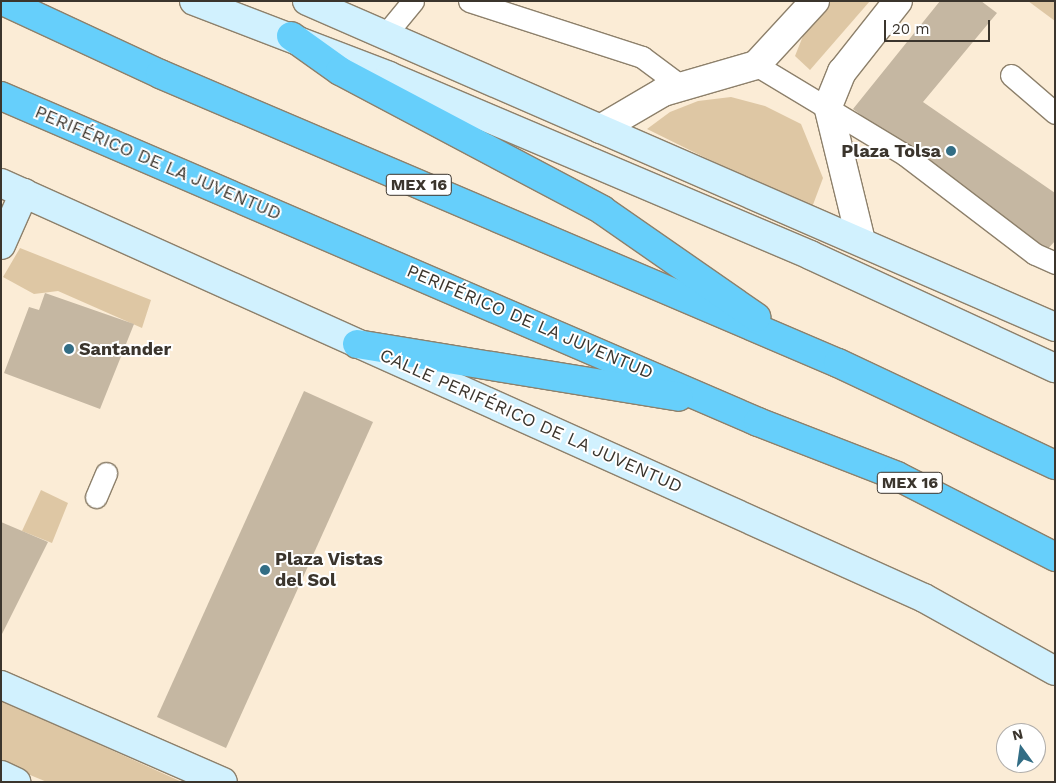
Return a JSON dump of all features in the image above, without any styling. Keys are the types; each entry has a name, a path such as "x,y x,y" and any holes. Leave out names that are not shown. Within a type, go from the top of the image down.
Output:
{"highway":[{"name":"MEX 16","path":"2,1 160,74 838,363 1055,465"},
{"path":"291,36 340,71 602,210 796,346"},
{"name":"PERIFÉRICO DE LA JUVENTUD","path":"1,96 720,404 758,422 897,476 1055,557"},
{"path":"357,344 720,404"}],"main road":[{"path":"194,1 291,36 810,255 1055,368"},
{"path":"307,1 1055,327"},
{"path":"1,245 13,188"},
{"name":"CALLE PERIFÉRICO DE LA JUVENTUD","path":"13,188 924,598 1055,671"},
{"path":"1,685 223,782"},
{"path":"1,775 16,782"}],"street":[{"path":"600,129 663,92 756,65 815,1"},
{"path":"860,241 828,106 842,72 898,1"}],"lane":[{"path":"385,35 413,1"},
{"path":"469,1 642,57 681,86"},
{"path":"756,65 828,106 905,155 1035,254 1055,262"},
{"path":"1011,75 1055,113"},
{"path":"96,498 106,473"}],"shaded area":[{"path":"830,1 870,1 810,70 795,56 803,36"},
{"path":"1028,1 1055,1 1055,21"},
{"path":"731,97 765,106 801,124 823,178 811,210 647,129 670,112 698,101"},
{"path":"20,248 151,300 142,328 58,291 34,294 3,277"},
{"path":"41,490 68,503 52,543 22,531"},
{"path":"1,700 182,782 47,782 1,763"}],"building":[{"name":"Plaza Tolsa","path":"940,1 981,1 997,13 923,102 1055,193 1055,241 1044,253 853,109"},
{"name":"Santander","path":"45,293 134,324 100,409 4,373 29,307 39,310"},
{"name":"Plaza Vistas del Sol","path":"304,391 373,422 226,748 157,717"},
{"path":"1,522 48,542 1,636"}],"place":[{"name":"Plaza Tolsa","path":"951,151"},
{"name":"Santander","path":"69,349"},
{"name":"Plaza Vistas del Sol","path":"265,570"}]}
